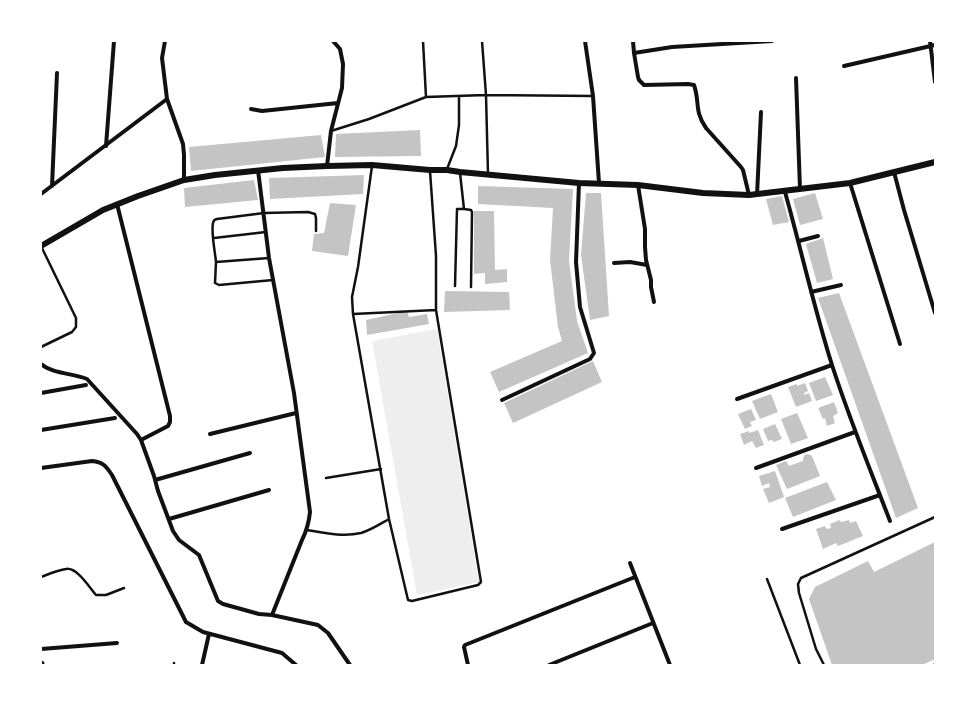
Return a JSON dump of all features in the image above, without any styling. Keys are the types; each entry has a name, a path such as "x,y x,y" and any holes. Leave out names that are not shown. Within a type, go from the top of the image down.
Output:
{"street":[{"path":"106,146 114,41"},
{"path":"165,41 162,58 166,99 183,144 184,180"},
{"path":"327,166 331,131 342,88 343,64 340,49 333,41"},
{"path":"585,41 593,96 599,183"},
{"path":"633,41 638,77 641,83 644,85 694,85 697,108 701,121 743,170 749,195"},
{"path":"634,53 672,48 772,41"},
{"path":"930,41 933,46 935,82"},
{"path":"844,66 933,46"},
{"path":"52,186 57,74"},
{"path":"796,78 800,189"},
{"path":"41,194 166,99"},
{"path":"251,109 262,111 338,103"},
{"path":"757,195 760,112"},
{"path":"41,246 90,216 184,180 258,170 372,165 447,170 579,183 638,185 703,193 757,195 850,183 935,162"},
{"path":"258,170 269,258 294,393 310,512 307,530 272,615"},
{"path":"894,172 935,313"},
{"path":"502,400 590,358 594,354 580,307 576,262 579,183"},
{"path":"850,183 900,344"},
{"path":"638,185 645,229 647,265 654,302"},
{"path":"785,192 832,365 855,432 890,521"},
{"path":"118,204 170,416 168,426 142,440"},
{"path":"799,241 818,236"},
{"path":"614,263 630,262 647,265"},
{"path":"812,292 841,285"},
{"path":"41,364 51,371 77,375 87,379 142,440 173,531 179,540 199,555 218,601 223,604 259,614 272,615 323,627 350,665"},
{"path":"737,399 832,365"},
{"path":"41,393 86,385"},
{"path":"210,434 296,413"},
{"path":"41,430 115,418"},
{"path":"756,468 855,432"},
{"path":"155,480 250,453"},
{"path":"41,468 92,461 100,462 106,466 112,475 186,622 194,628 209,634 276,650 296,665"},
{"path":"169,519 269,490"},
{"path":"782,529 880,495"},
{"path":"630,563 670,665"},
{"path":"468,665 464,647 465,645 635,577"},
{"path":"549,665 653,623"},
{"path":"202,665 209,634"},
{"path":"41,649 117,644"}],"lane":[{"path":"423,41 426,97"},
{"path":"482,41 486,95 488,174"},
{"path":"331,131 369,119 426,97 486,95 593,96"},
{"path":"447,170 456,146 459,125 459,96"},
{"path":"372,165 358,267 352,297 353,314 390,519 409,601 463,589 478,585 481,582 436,310 436,256 430,170"},
{"path":"460,172 464,209"},
{"path":"455,286 457,209 464,209 471,210 472,212 471,287"},
{"path":"273,280 219,285 215,283 216,262 213,223 217,219 264,213 312,212 315,214 316,218 316,231"},
{"path":"214,238 266,232"},
{"path":"41,246 76,318 76,327 72,332 41,347"},
{"path":"216,262 269,258"},
{"path":"353,314 436,310"},
{"path":"326,478 381,469"},
{"path":"824,665 816,649 799,593 798,584 801,578 935,517"},
{"path":"307,530 330,534 349,535 362,533 390,519"},
{"path":"41,577 66,568 76,571 96,595 106,595 124,588"},
{"path":"767,579 800,665"}],"shaded area":[{"path":"437,329 479,582 417,595 372,341"}],"building":[{"path":"420,130 421,156 335,157 336,134"},
{"path":"321,135 325,157 191,171 189,147"},
{"path":"364,175 363,194 270,199 269,178"},
{"path":"254,180 258,200 185,207 184,188"},
{"path":"478,186 573,189 569,261 577,321 588,353 499,392 490,372 562,341 558,327 550,260 553,208 478,204"},
{"path":"586,193 601,193 609,316 590,320 581,255"},
{"path":"815,193 823,219 800,225 793,199"},
{"path":"782,196 789,222 773,225 766,199"},
{"path":"330,203 356,205 348,256 312,251 314,234 324,233"},
{"path":"474,211 494,211 495,270 507,269 507,282 485,284 485,273 474,274"},
{"path":"823,238 833,279 817,283 806,244"},
{"path":"445,291 509,292 510,310 444,312"},
{"path":"839,293 918,508 896,518 818,298"},
{"path":"407,311 409,317 427,314 429,324 367,335 366,320"},
{"path":"593,361 602,382 513,423 504,403"},
{"path":"825,377 833,395 816,401 809,383"},
{"path":"805,383 808,391 804,393 804,395 809,393 812,401 796,407 788,387"},
{"path":"771,394 778,412 760,419 752,401"},
{"path":"834,402 838,413 833,416 835,423 827,426 825,418 823,419 818,408"},
{"path":"751,409 756,420 750,422 752,426 745,429 738,414"},
{"path":"797,413 808,438 791,444 781,419"},
{"path":"775,424 782,439 774,442 772,440 768,441 763,429"},
{"path":"758,430 764,445 756,448 752,441 744,445 740,434"},
{"path":"808,454 812,456 820,476 787,489 776,465 786,461 789,466 803,461 804,455"},
{"path":"775,471 784,497 769,503 763,489 770,487 769,483 762,486 759,476"},
{"path":"827,482 836,500 793,517 785,498"},
{"path":"840,520 841,522 849,520 850,523 856,521 863,536 838,546 836,543 823,549 816,529 825,526 826,529 831,528 830,524"},
{"path":"935,542 935,659 922,665 832,665 809,599 815,587 868,561 874,572"}]}
